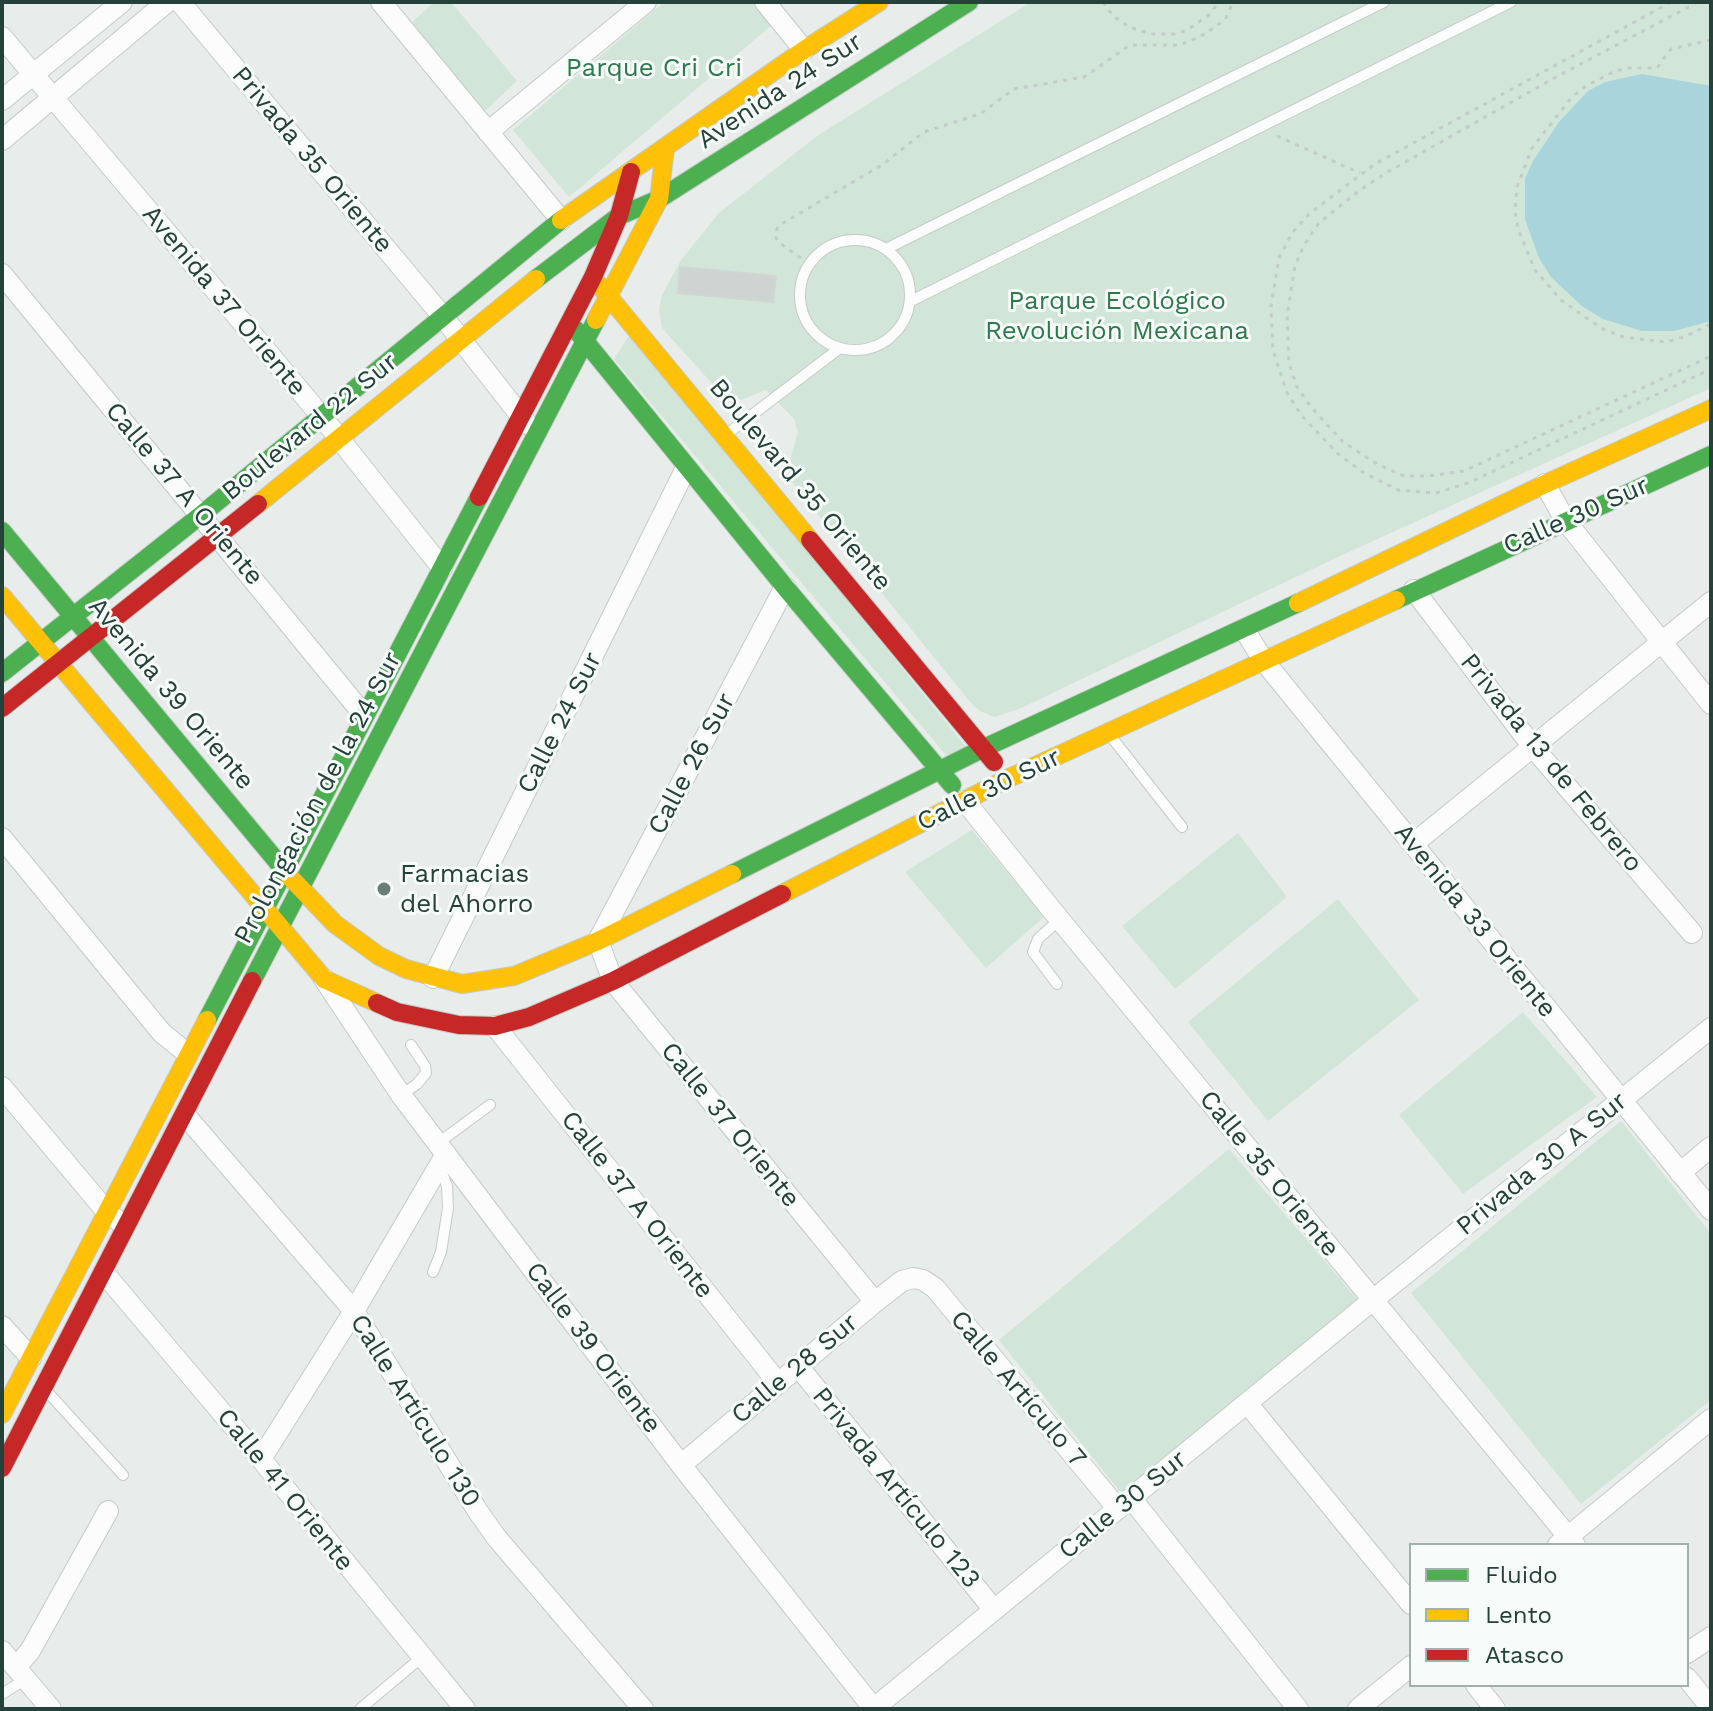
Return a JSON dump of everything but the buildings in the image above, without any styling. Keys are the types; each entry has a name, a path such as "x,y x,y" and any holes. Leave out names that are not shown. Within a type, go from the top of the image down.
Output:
{"main road":[{"name":"Avenida 24 Sur","path":"631,172 804,50 879,2"},
{"name":"Avenida 24 Sur","path":"659,199 969,2"},
{"name":"Prolongación de la 24 Sur","path":"2,1468 280,927 610,298 659,199 665,148"},
{"name":"Boulevard 22 Sur","path":"2,673 322,417 561,220 631,172"},
{"name":"Prolongación de la 24 Sur","path":"2,1414 593,277 619,216 631,172"},
{"name":"Boulevard 22 Sur","path":"2,708 575,248 619,216 659,199"},
{"name":"Boulevard 35 Oriente","path":"561,220 593,277 1007,779"},
{"path":"569,323 686,468 965,801"},
{"name":"Calle 30 Sur","path":"300,889 356,941 379,956 433,978 462,984 514,976 598,941 984,748 1711,409"},
{"name":"Calle 30 Sur","path":"280,927 324,979 373,1003 411,1016 459,1025 495,1026 529,1017 613,981 1007,779 1711,455"},
{"name":"Avenida 39 Oriente","path":"2,531 300,889"},
{"path":"2,596 280,927"}],"street":[{"path":"2,100 122,2"},
{"path":"2,140 167,2"},
{"name":"Privada 35 Oriente","path":"180,2 444,318 537,436"},
{"path":"488,132 646,2"},
{"path":"765,2 804,50"},
{"path":"391,6 488,132 561,220"},
{"name":"Avenida 37 Oriente","path":"2,37 339,437 442,568"},
{"name":"Calle 37 A Oriente","path":"2,274 364,715"},
{"name":"Calle 24 Sur","path":"433,978 686,468"},
{"path":"1545,484 1565,520 1711,704"},
{"name":"Calle 26 Sur","path":"598,941 785,587"},
{"name":"Privada 13 de Febrero","path":"1414,590 1533,747 1692,933"},
{"path":"1413,844 1711,602"},
{"name":"Avenida 33 Oriente","path":"1244,629 1263,660 1711,1210"},
{"name":"Calle 35 Oriente","path":"965,801 1567,1542"},
{"path":"2,838 162,1033 188,1054"},
{"name":"Calle 37 Oriente","path":"598,941 613,981 875,1302"},
{"name":"Calle 39 Oriente","path":"324,979 441,1154 874,1709"},
{"name":"Calle 37 A Oriente","path":"495,1026 778,1383"},
{"name":"Privada 30 A Sur","path":"1373,1300 1711,1028"},
{"path":"2,1087 107,1212 127,1228"},
{"name":"Calle Artículo 130","path":"185,1115 354,1311 496,1537 643,1709"},
{"path":"1680,1173 1711,1147"},
{"path":"261,1459 354,1311 441,1154"},
{"name":"Calle 41 Oriente","path":"104,1273 465,1709"},
{"name":"Calle 28 Sur","path":"681,1465 875,1302 902,1281 913,1278"},
{"name":"Calle Artículo 7","path":"913,1278 935,1288 1125,1504 1298,1709"},
{"name":"Calle 30 Sur","path":"874,1709 1373,1300"},
{"path":"2,1326 31,1358"},
{"name":"Privada Artículo 123","path":"798,1366 994,1610"},
{"path":"1247,1403 1409,1602"},
{"path":"1567,1542 1711,1419"},
{"path":"21,1673 30,1651 108,1511"},
{"path":"1689,1652 1711,1637"},
{"path":"2,1651 51,1709"},
{"path":"1358,1709 1409,1668"},
{"path":"1689,1680 1711,1708"},
{"path":"1478,1687 1495,1709"}],"lane":[{"path":"886,249 1384,2"},
{"path":"911,301 1511,2"},
{"path":"844,241 870,241 886,249 898,258 910,286 911,301 903,323 887,341 872,348 840,348 826,342 812,330 800,298 802,280 809,264 820,251 844,241"},
{"path":"725,436 840,348"},
{"path":"1107,732 1182,827"},
{"path":"1057,984 1033,952 1038,939 1059,920"},
{"path":"401,1095 426,1073 425,1066 411,1045"},
{"path":"433,1272 441,1252 448,1208 441,1154 490,1105"},
{"path":"44,1387 123,1475"},
{"path":"360,1709 422,1657"},
{"path":"2,1694 21,1673"}],"path":[{"path":"1103,2 1113,16 1129,27 1151,34 1175,34 1187,30 1209,15 1219,2"},
{"path":"809,264 778,242 775,235 778,226 882,165 924,132 980,114 1014,89 1084,77 1130,45 1180,45 1203,35 1225,20 1233,2"},
{"path":"1671,2 1360,173 1309,214 1292,233 1279,258 1271,306 1273,350 1287,393 1338,454 1364,473 1398,490 1436,493 1468,483 1711,369"},
{"path":"1698,2 1543,85 1360,190 1319,223 1304,245 1295,266 1287,316 1289,363 1297,387 1311,407 1343,442 1404,476 1464,471 1711,356"},
{"path":"1711,40 1671,49 1657,68 1615,71 1572,97 1532,148 1517,187 1515,211 1518,229 1535,270 1561,300 1601,328 1623,337 1666,342 1711,324"},
{"path":"1258,128 1360,173"}],"green space":[{"path":"434,2 451,2 517,81 485,111 410,24"},
{"name":"Parque Cri Cri","path":"664,2 754,2 773,24 569,197 513,130"},
{"name":"Parque Ecológico Revolución Mexicana","path":"1031,2 1711,2 1711,388 1340,556 1019,709 994,717 980,711 791,481 791,456 798,432 794,419 766,390 741,400 717,389 662,328 659,309 662,295 681,260 719,213 817,136"},
{"path":"631,333 966,747 950,760 614,359"},
{"path":"972,830 1044,917 986,968 905,872"},
{"path":"1238,833 1287,897 1175,989 1122,926"},
{"path":"1338,899 1419,1000 1268,1121 1188,1022"},
{"path":"1523,1012 1597,1097 1463,1194 1399,1115"},
{"path":"1621,1121 1711,1234 1711,1400 1581,1504 1411,1293"},
{"path":"1229,1149 1359,1301 1121,1493 999,1340"}],"water":[{"path":"1642,74 1711,86 1711,321 1674,331 1642,331 1603,319 1582,306 1551,277 1539,258 1525,219 1525,179 1559,122 1588,91 1605,82"}],"traffic: fast":[{"path":"536,279 619,216 659,199 969,2"},
{"path":"2,673 201,515 561,220"},
{"path":"252,981 596,320"},
{"path":"576,330 785,587 952,785"},
{"path":"1396,600 1711,455"},
{"path":"207,1020 479,497"},
{"path":"2,531 290,877"},
{"path":"732,874 984,748 1298,603"}],"traffic: slow":[{"path":"561,220 804,50 879,2"},
{"path":"596,320 659,199 665,148"},
{"path":"258,504 536,279"},
{"path":"600,286 810,540"},
{"path":"1298,603 1545,484 1711,409"},
{"path":"2,596 324,979 377,1003"},
{"path":"782,894 1007,779 1396,600"},
{"path":"290,877 335,924 379,956 406,969 462,984 514,976 598,941 732,874"},
{"path":"2,1414 207,1020"}],"traffic: jam":[{"path":"479,497 593,277 619,216 631,172"},
{"path":"2,708 258,504"},
{"path":"810,540 994,762"},
{"path":"377,1003 397,1012 459,1025 495,1026 529,1017 613,981 782,894"},
{"path":"2,1468 252,981"}],"place":[{"name":"Farmacias del Ahorro","path":"384,889"}]}
